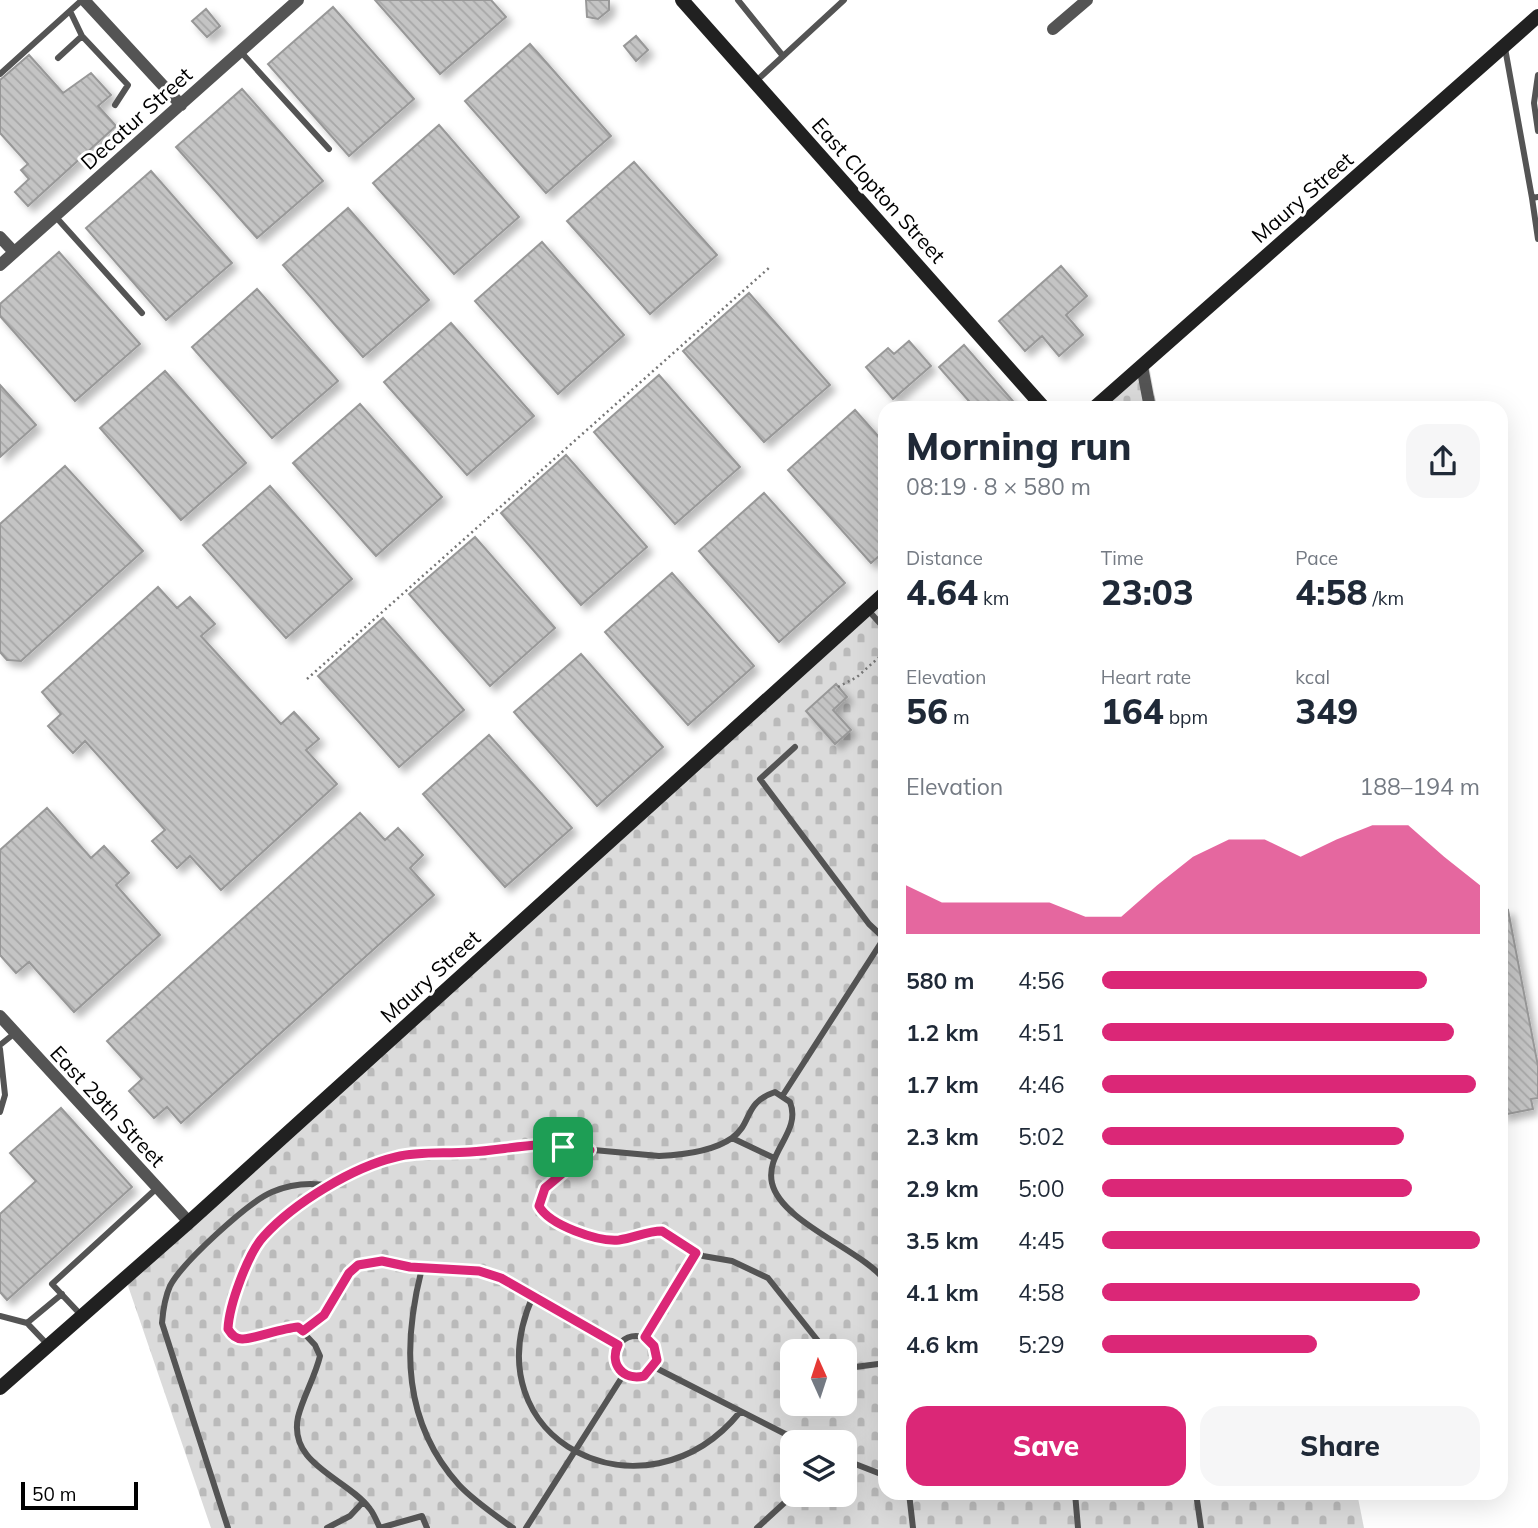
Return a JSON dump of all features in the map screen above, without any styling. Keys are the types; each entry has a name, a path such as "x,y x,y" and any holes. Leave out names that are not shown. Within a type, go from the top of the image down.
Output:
{"street":[{"path":"83,0 181,105"},
{"name":"Decatur Street","path":"0,265 298,0"},
{"name":"East Clopton Street","path":"682,0 1038,401"},
{"path":"1053,29 1087,0"},
{"name":"Maury Street","path":"1102,401 1538,16"},
{"path":"0,237 14,253"},
{"path":"1142,366 1149,401"},
{"name":"Maury Street","path":"0,1388 189,1222 878,599"},
{"name":"East 29th Street","path":"0,1016 189,1222"}],"lane":[{"path":"0,72 83,0"},
{"path":"738,0 783,56"},
{"path":"755,82 844,0"},
{"path":"70,11 82,36 128,85 115,105"},
{"path":"58,58 82,36"},
{"path":"1504,46 1535,198 1538,239"},
{"path":"240,51 329,149"},
{"path":"1538,75 1534,103 1538,131"},
{"path":"55,216 142,313"},
{"path":"867,609 878,621"},
{"path":"795,747 760,779 869,925 878,931"},
{"path":"783,1095 878,947"},
{"path":"0,1112 5,1095 0,1047 15,1033"},
{"path":"426,1528 422,1516 380,1528 370,1509 319,1468 301,1446 297,1431 298,1416 320,1356 316,1345 303,1331 298,1327 278,1328 242,1339 233,1336 228,1329 229,1318 252,1255 263,1237 283,1218 330,1186 370,1165 413,1153 468,1153 539,1145 659,1156 681,1155 706,1149 732,1138 760,1097 775,1092 790,1102 793,1117 789,1131 774,1158 772,1185 779,1200 878,1274"},
{"path":"732,1138 774,1158"},
{"path":"590,1150 545,1188 539,1206 544,1216 559,1225 608,1240 662,1231 696,1253 739,1264 768,1278 816,1339"},
{"path":"228,1528 162,1323 166,1298 181,1271 255,1202 285,1187 318,1184 330,1186"},
{"path":"82,1316 52,1284 157,1188"},
{"path":"645,1337 696,1253"},
{"path":"303,1331 324,1315 349,1273 358,1265 382,1261 422,1268 479,1271 501,1278 618,1345"},
{"path":"422,1268 410,1352 411,1382 421,1425 428,1443 460,1487 513,1528"},
{"path":"27,1323 62,1294"},
{"path":"533,1296 519,1338 520,1382 535,1416 551,1437 571,1455 618,1472 660,1471 687,1461 710,1446 740,1412"},
{"path":"0,1316 27,1323 49,1345"},
{"path":"629,1336 645,1337 657,1353 654,1367 637,1378 624,1374 616,1364 618,1345 629,1336"},
{"path":"858,1367 878,1364"},
{"path":"654,1367 780,1431"},
{"path":"526,1528 624,1374"},
{"path":"857,1465 878,1473"},
{"path":"910,1500 913,1528"},
{"path":"1076,1500 1078,1528"},
{"path":"1197,1500 1201,1528"},
{"path":"327,1528 350,1516 363,1502"},
{"path":"757,1528 780,1507"}],"path":[{"path":"307,679 770,267"},
{"path":"838,687 857,677 878,658"}],"green space":[{"path":"1148,360 1156,401 1103,401"},
{"path":"878,602 878,1500 1358,1500 1364,1528 211,1528 126,1280"}],"building":[{"path":"375,0 491,0 506,17 440,74"},
{"path":"586,0 609,0 609,10 598,19 587,17"},
{"path":"333,7 414,99 349,156 268,64"},
{"path":"206,9 220,26 207,37 192,21"},
{"path":"636,36 648,50 636,61 624,46"},
{"path":"530,44 611,136 546,193 465,101"},
{"path":"29,55 63,93 91,73 111,95 98,106 116,126 28,206 15,192 29,179 21,170 28,164 0,133 0,80"},
{"path":"242,89 323,181 257,238 176,147"},
{"path":"439,125 519,217 454,274 373,183"},
{"path":"634,162 717,255 650,314 567,221"},
{"path":"151,171 232,263 166,320 86,228"},
{"path":"348,208 429,300 363,357 283,265"},
{"path":"542,242 624,335 558,394 475,301"},
{"path":"59,252 140,344 75,401 0,316 0,304"},
{"path":"1061,266 1087,296 1066,315 1083,335 1059,356 1042,336 1025,351 999,321"},
{"path":"257,289 338,381 272,438 192,347"},
{"path":"749,293 830,385 764,442 683,351"},
{"path":"451,323 534,416 467,475 384,382"},
{"path":"909,341 931,366 893,399 866,367 888,348 894,354"},
{"path":"964,345 1013,401 969,401 939,367"},
{"path":"165,371 246,463 181,520 100,428"},
{"path":"659,375 740,467 675,524 594,432"},
{"path":"0,385 36,425 0,457"},
{"path":"360,404 442,497 376,556 293,463"},
{"path":"855,410 878,436 878,557 871,563 788,470"},
{"path":"566,455 647,547 581,605 501,513"},
{"path":"65,466 143,551 21,661 7,660 0,652 0,524"},
{"path":"270,486 352,579 286,638 203,545"},
{"path":"764,493 845,583 779,642 699,551"},
{"path":"475,537 555,628 490,686 409,594"},
{"path":"672,573 754,666 688,725 605,632"},
{"path":"158,587 177,608 190,597 215,624 201,636 281,724 294,712 319,739 306,750 337,784 221,890 190,856 177,868 152,841 165,830 85,741 73,753 48,726 61,714 42,692"},
{"path":"383,618 464,710 399,767 318,676"},
{"path":"581,654 663,747 597,806 514,712"},
{"path":"836,684 847,697 833,710 851,730 835,744 806,711"},
{"path":"489,735 572,828 505,887 423,794"},
{"path":"47,808 91,858 104,846 129,873 116,885 160,935 74,1012 29,962 16,973 0,955 0,850"},
{"path":"360,813 385,840 398,828 423,855 410,868 434,895 181,1123 167,1107 154,1118 129,1091 142,1079 107,1041"},
{"path":"1508,910 1538,1066 1538,1098 1531,1099 1533,1109 1508,1114"},
{"path":"61,1108 132,1187 7,1300 0,1292 0,1214 36,1181 10,1153"}],"route":[{"path":"539,1145 563,1147 590,1150 579,1162 553,1178 540,1195 539,1206 544,1216 559,1225 608,1240 634,1237 649,1231 662,1231 680,1240 696,1253 645,1337 657,1353 657,1360 650,1373 637,1378 624,1374 619,1370 614,1357 618,1345 501,1278 464,1269 432,1269 394,1262 368,1262 358,1265 349,1273 332,1305 324,1315 303,1331 298,1327 278,1328 242,1339 233,1336 228,1329 237,1293 252,1255 263,1237 283,1218 350,1175 370,1165 413,1153 468,1153 539,1145"}]}
